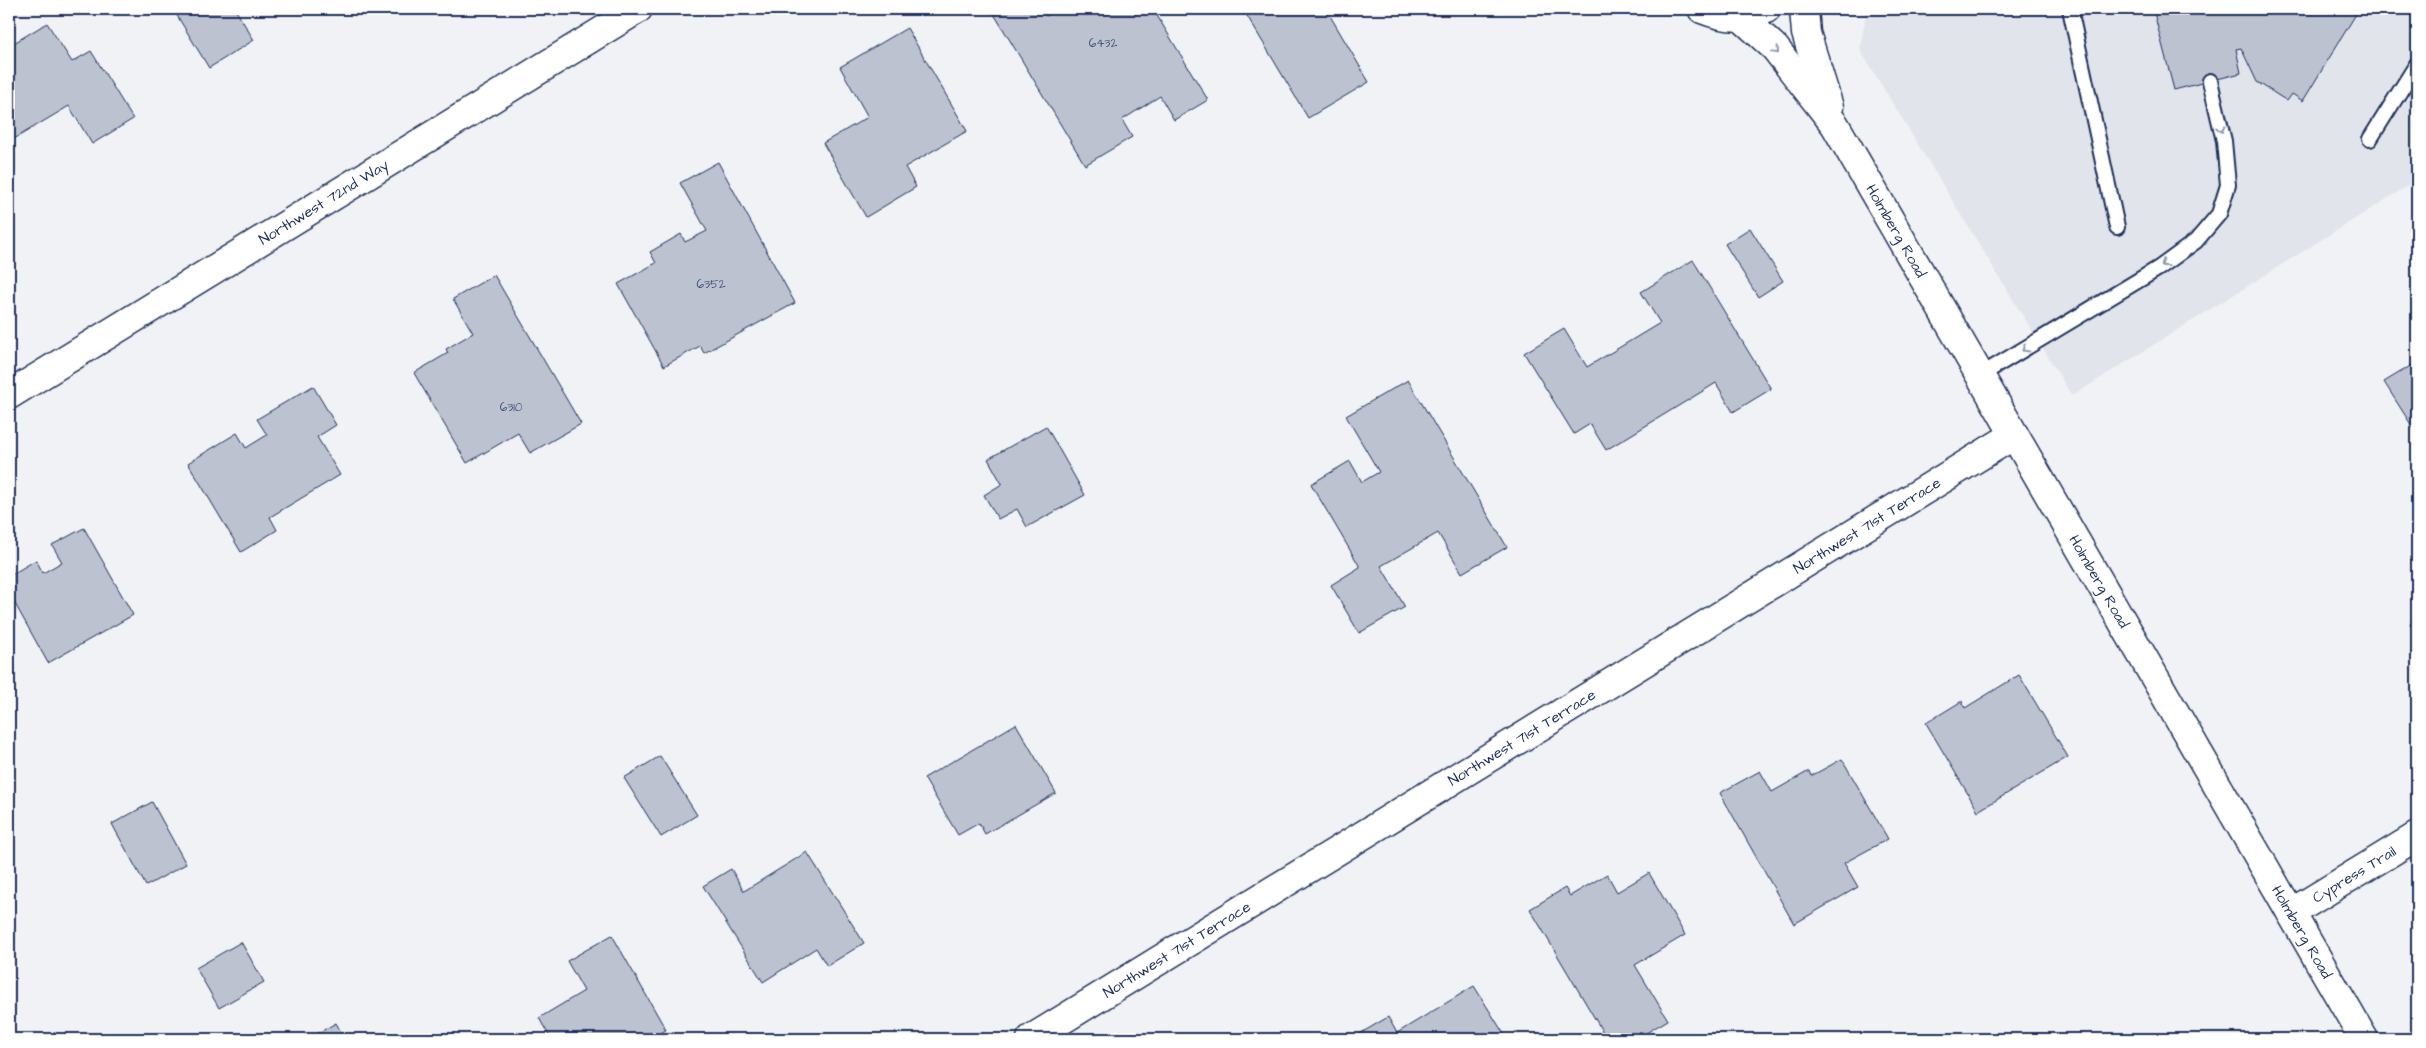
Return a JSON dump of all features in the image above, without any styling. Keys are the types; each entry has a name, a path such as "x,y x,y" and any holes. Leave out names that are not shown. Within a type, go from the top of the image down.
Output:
{"street":[{"name":"Northwest 72nd Way","path":"9,395 638,9"},
{"path":"1702,9 1719,16 1754,13"},
{"name":"Holmberg Road","path":"1804,9 1806,33 1835,125"},
{"name":"Holmberg Road","path":"1754,13 1775,48 1835,125 2364,1039"},
{"name":"Northwest 71st Terrace","path":"1031,1039 2014,435"},
{"name":"Cypress Trail","path":"2291,913 2417,836"}],"lane":[{"path":"2070,9 2117,227"},
{"path":"2370,139 2417,64"},
{"path":"1979,376 2159,268 2196,241 2219,214 2228,185 2224,141 2210,81"}],"shaded area":[{"path":"1867,9 2417,9 2417,180 2072,396 1860,50"}],"building":[{"path":"173,9 235,9 254,40 209,68"},
{"path":"991,9 1042,9 1046,16 1058,9 1153,9 1208,100 1174,120 1160,96 1122,120 1132,137 1085,165"},
{"path":"1243,9 1326,9 1369,82 1308,118"},
{"path":"2153,9 2348,9 2356,14 2303,101 2292,94 2287,101 2257,82 2241,48 2236,49 2241,73 2174,90"},
{"path":"47,23 72,62 91,51 133,119 92,144 69,106 9,142 9,46"},
{"path":"907,28 967,131 905,167 916,187 866,217 823,143 868,117 840,67"},
{"path":"718,162 795,303 704,353 700,346 664,366 618,284 656,263 650,252 681,234 685,242 707,231 680,183"},
{"path":"1750,228 1783,281 1758,297 1725,244"},
{"path":"1693,260 1771,389 1733,412 1716,383 1606,450 1590,424 1574,434 1524,353 1564,329 1587,367 1660,323 1641,292"},
{"path":"494,275 581,424 530,453 518,433 467,463 414,373 448,353 446,349 473,333 453,299"},
{"path":"2417,362 2417,434 2384,382"},
{"path":"1408,380 1507,547 1462,573 1438,533 1381,566 1405,607 1359,633 1331,585 1360,567 1311,484 1350,461 1362,482 1379,472 1346,416"},
{"path":"313,386 336,425 317,437 340,475 270,517 277,530 241,552 188,463 237,433 246,448 267,435 257,419"},
{"path":"1046,426 1085,495 1027,527 1017,509 998,519 984,495 1002,484 988,459"},
{"path":"84,528 133,615 48,663 9,593 9,576 36,560 43,573 62,562 52,545"},
{"path":"2417,618 2417,635 2410,623"},
{"path":"2019,675 2068,757 1978,811 1926,723 1962,701 1965,708"},
{"path":"1016,724 1056,793 985,834 979,823 958,835 924,778"},
{"path":"660,756 697,815 661,837 624,778"},
{"path":"1842,759 1888,839 1844,863 1858,887 1794,924 1720,793 1760,771 1772,792 1809,771 1811,776"},
{"path":"152,802 186,864 146,886 112,824"},
{"path":"807,852 864,943 827,966 816,948 763,982 703,886 731,869 744,891"},
{"path":"1649,873 1685,935 1635,965 1668,1020 1636,1039 1607,1039 1530,909 1565,888 1570,896 1607,874 1617,892"},
{"path":"612,935 666,1030 649,1039 551,1039 539,1018 584,991 567,961"},
{"path":"241,942 264,982 219,1008 196,968"},
{"path":"1474,986 1507,1039 1351,1039 1388,1017 1397,1033"},
{"path":"336,1023 345,1039 308,1039"}]}
